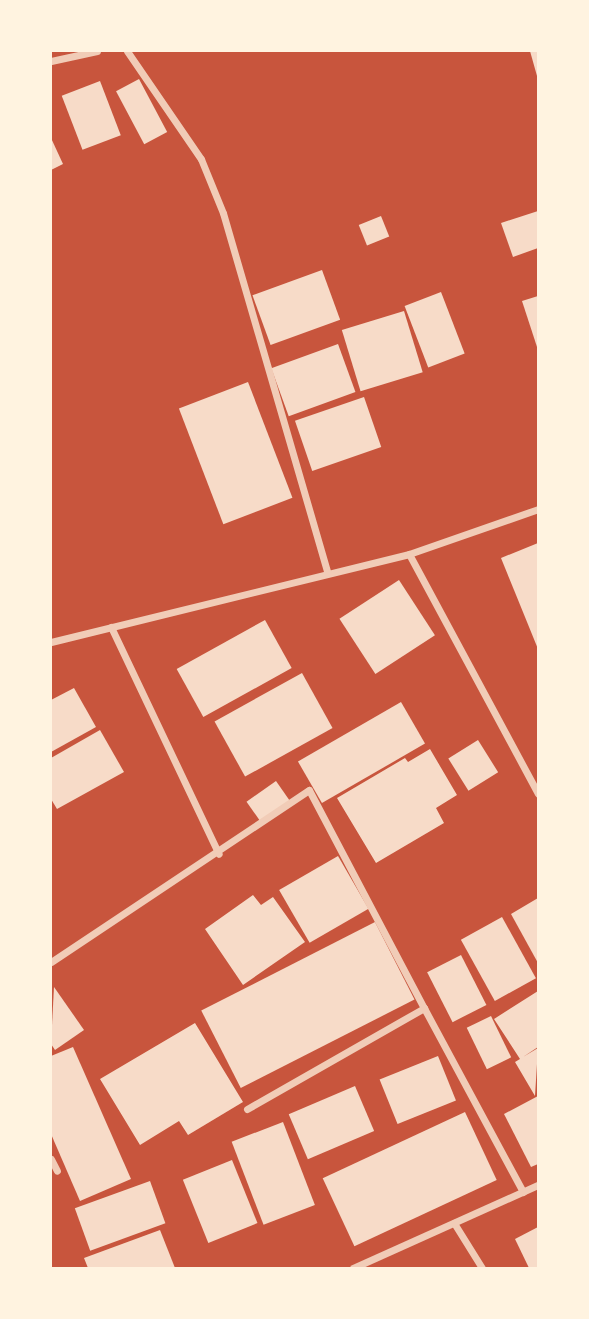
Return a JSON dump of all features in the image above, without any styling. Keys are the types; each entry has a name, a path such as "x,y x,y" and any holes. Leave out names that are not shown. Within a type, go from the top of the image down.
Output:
{"street":[{"path":"51,61 97,51"},
{"path":"127,51 201,159 223,213 327,572"},
{"path":"51,642 409,554 538,509"},
{"path":"409,554 538,794"},
{"path":"111,628 219,854"},
{"path":"51,962 219,854 309,790 523,1192"},
{"path":"247,1109 424,1008"},
{"path":"51,1158 57,1171"},
{"path":"353,1268 538,1185"},
{"path":"454,1223 482,1268"}],"building":[{"path":"530,51 538,51 538,76 537,76"},
{"path":"139,79 167,132 144,144 116,91"},
{"path":"100,81 121,135 83,150 62,96"},
{"path":"51,138 63,164 51,170"},
{"path":"538,211 538,248 513,257 501,223"},
{"path":"381,216 389,236 367,245 359,225"},
{"path":"322,270 340,320 271,345 252,295"},
{"path":"441,292 465,354 428,368 405,306"},
{"path":"538,296 538,350 522,301"},
{"path":"404,311 423,372 361,391 342,330"},
{"path":"338,344 355,392 289,416 271,368"},
{"path":"248,382 292,498 223,524 179,409"},
{"path":"364,397 381,447 312,471 295,421"},
{"path":"538,543 538,649 501,558"},
{"path":"399,580 435,635 375,674 339,619"},
{"path":"265,620 292,668 203,717 177,669"},
{"path":"302,673 333,728 245,777 215,721"},
{"path":"74,688 96,727 51,752 51,700"},
{"path":"401,702 425,744 322,803 298,762"},
{"path":"100,730 124,772 57,809 51,799 51,758"},
{"path":"478,740 498,772 468,791 448,759"},
{"path":"430,749 457,795 436,808 444,823 376,863 337,798 405,758 408,762"},
{"path":"276,781 290,801 260,821 247,802"},
{"path":"338,856 368,909 310,943 279,890"},
{"path":"253,895 261,905 273,897 305,942 243,985 205,929"},
{"path":"538,898 538,963 511,914"},
{"path":"502,917 536,978 495,1001 461,940"},
{"path":"375,922 414,1000 241,1088 201,1011"},
{"path":"461,955 486,1005 453,1022 427,972"},
{"path":"54,987 84,1030 55,1050 51,1044"},
{"path":"538,991 538,1047 523,1057 538,1048 535,1096 515,1062 520,1059 494,1019"},
{"path":"491,1016 511,1057 487,1069 467,1028"},
{"path":"195,1023 243,1102 188,1135 179,1121 140,1145 100,1079"},
{"path":"73,1047 131,1179 80,1201 51,1134 51,1056"},
{"path":"438,1056 456,1101 398,1124 380,1080"},
{"path":"355,1086 374,1131 308,1159 289,1114"},
{"path":"538,1096 538,1164 531,1167 504,1114"},
{"path":"465,1112 497,1180 354,1246 323,1178"},
{"path":"283,1122 315,1205 264,1225 232,1142"},
{"path":"232,1160 257,1223 208,1243 183,1180"},
{"path":"150,1181 165,1223 90,1251 75,1208"},
{"path":"538,1227 538,1268 529,1268 515,1239"},
{"path":"160,1230 175,1268 88,1268 84,1258"}]}
